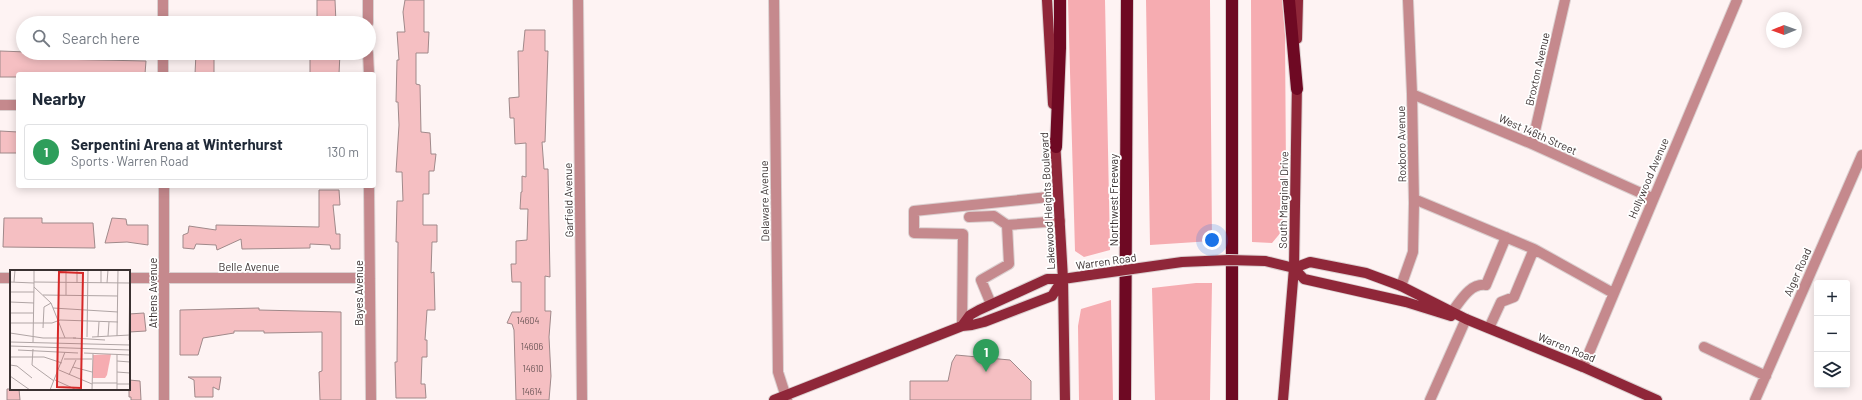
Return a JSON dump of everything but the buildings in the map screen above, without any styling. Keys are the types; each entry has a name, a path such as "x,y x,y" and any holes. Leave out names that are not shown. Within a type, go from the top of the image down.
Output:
{"highway":[{"path":"1056,147 1060,48 1060,0"},
{"name":"Northwest Freeway","path":"1125,400 1127,0"},
{"path":"1232,0 1232,400"},
{"path":"1289,0 1297,89"}],"main road":[{"name":"Lakewood Heights Boulevard","path":"1047,0 1063,279 1065,400"},
{"name":"South Marginal Drive","path":"1283,400 1294,268 1298,0"},
{"name":"Warren Road","path":"962,326 970,315 1047,279 1063,279 1182,262 1229,260 1265,260 1294,268 1304,279 1406,302 1441,314 1466,319"},
{"name":"Warren Road","path":"1294,268 1310,262 1366,273 1401,286 1466,319 1583,367 1657,400"},
{"name":"Warren Road","path":"774,400 786,398 962,326 984,322 1052,296 1063,279"}],"street":[{"path":"163,0 163,16"},
{"path":"368,0 368,16"},
{"name":"Garfield Avenue","path":"578,0 582,400"},
{"name":"Delaware Avenue","path":"774,0 778,372 786,398"},
{"name":"Roxboro Avenue","path":"1401,286 1413,252 1414,198 1412,94 1408,0"},
{"name":"Broxton Avenue","path":"1532,144 1565,0"},
{"name":"Hollywood Avenue","path":"1583,367 1652,198 1737,0"},
{"path":"163,60 163,72"},
{"path":"368,60 369,72"},
{"name":"West 146th Street","path":"1412,94 1532,144 1652,198"},
{"path":"0,105 16,105"},
{"name":"Alger Road","path":"1755,400 1862,154"},
{"name":"Athens Avenue","path":"164,188 164,400"},
{"name":"Bayes Avenue","path":"369,188 371,400"},
{"path":"962,326 963,234 914,233 914,211 1058,196"},
{"path":"1414,198 1534,249 1613,293"},
{"path":"968,217 994,216 1007,225 1060,221"},
{"path":"991,304 982,280 1010,264 1007,225"},
{"path":"1452,312 1472,288 1479,284 1486,285 1506,237"},
{"path":"1489,328 1501,302 1514,297 1534,249"},
{"name":"Belle Avenue","path":"130,278 370,278"},
{"path":"1430,400 1466,319"},
{"path":"1704,347 1766,376"}],"shaded area":[{"path":"1068,0 1105,0 1110,250 1084,257 1075,251"},
{"path":"1146,0 1210,0 1212,241 1150,245"},
{"path":"1251,0 1282,0 1285,35 1286,173 1282,231 1272,243 1252,242"},
{"path":"1196,283 1212,283 1210,400 1155,400 1152,288"},
{"path":"1111,300 1113,400 1079,400 1078,326 1081,309"}],"place":[{"name":"Serpentini Arena at Winterhurst","path":"986,372"}]}
